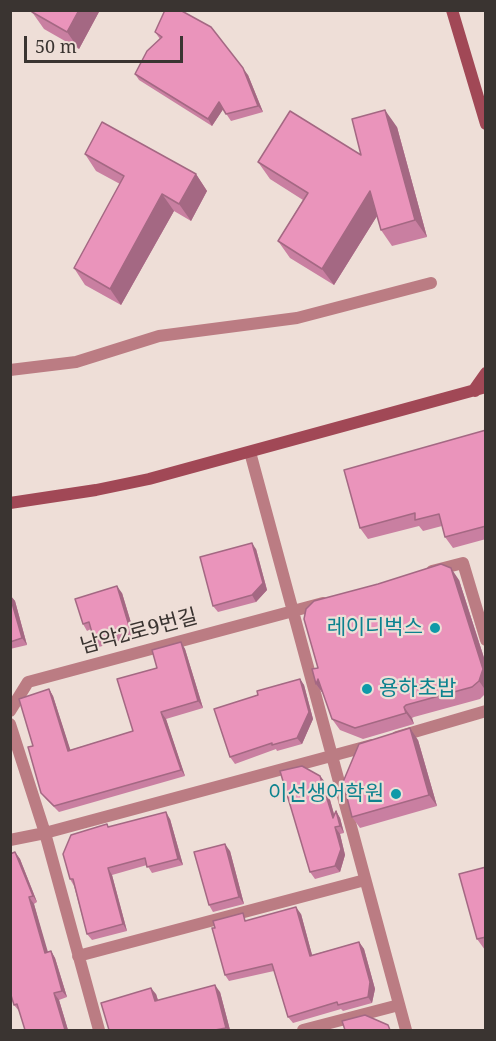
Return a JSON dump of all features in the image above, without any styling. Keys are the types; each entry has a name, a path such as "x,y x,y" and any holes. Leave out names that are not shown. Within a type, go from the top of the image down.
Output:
{"street":[{"path":"452,10 486,124"},
{"path":"10,370 76,362 159,336 297,318 431,283"},
{"path":"10,503 138,481 482,390 486,373"},
{"path":"250,452 406,1030"},
{"path":"418,576 463,562 486,640"},
{"name":"남악2로9번길","path":"10,711 28,682 338,598"},
{"path":"10,840 45,834 332,757 486,711"},
{"path":"10,724 45,834 99,1030"},
{"path":"78,956 365,880"},
{"path":"303,1030 399,1005"}],"building":[{"path":"33,10 79,10 67,32 32,12"},
{"path":"165,10 180,10 211,27 243,68 258,106 226,114 219,102 208,119 135,74 147,51 162,37 155,32"},
{"path":"385,110 415,220 381,230 370,191 322,269 278,241 308,193 258,162 290,111 361,155 352,119"},
{"path":"102,122 196,174 179,204 162,194 110,289 74,268 124,176 85,154"},
{"path":"486,430 486,526 445,537 439,514 415,520 415,513 360,528 344,470"},
{"path":"252,543 263,583 252,595 213,606 200,557"},
{"path":"441,564 451,568 483,669 479,681 472,687 406,705 404,707 406,713 355,728 332,719 318,679 316,684 312,669 318,668 304,619 306,609 314,601"},
{"path":"117,586 130,629 94,640 89,622 83,624 75,599"},
{"path":"10,596 22,638 10,642"},
{"path":"181,642 198,701 161,712 181,770 54,806 41,793 28,747 33,746 19,699 49,689 68,751 133,731 117,679 157,668 152,650"},
{"path":"300,679 309,712 297,738 272,745 272,743 230,757 214,709 258,695 257,691"},
{"name":"이선생어학원","path":"410,728 429,795 352,817 343,782 359,744"},
{"path":"302,766 320,776 333,818 336,811 340,826 335,827 341,849 335,866 310,872 280,771"},
{"path":"166,812 178,859 147,867 145,858 108,868 123,924 87,934 73,879 70,879 63,854 71,835 107,824 108,827"},
{"path":"225,844 239,897 209,905 194,852"},
{"path":"15,852 33,896 29,897 45,953 51,951 62,991 54,993 65,1030 25,1030 17,1004 14,1005 10,992 10,854"},
{"path":"486,867 486,937 477,939 459,874"},
{"path":"296,907 310,956 359,942 370,982 368,997 338,1005 337,1002 288,1017 272,964 225,975 212,928 215,928 213,921 243,913 245,921"},
{"path":"215,985 226,1028 215,1030 109,1030 101,1003 151,988 155,1001"},
{"path":"365,1015 388,1025 390,1030 345,1030 342,1021"}],"place":[{"name":"레이디벅스","path":"435,628"},
{"name":"용하초밥","path":"367,689"},
{"name":"이선생어학원","path":"396,794"}]}
